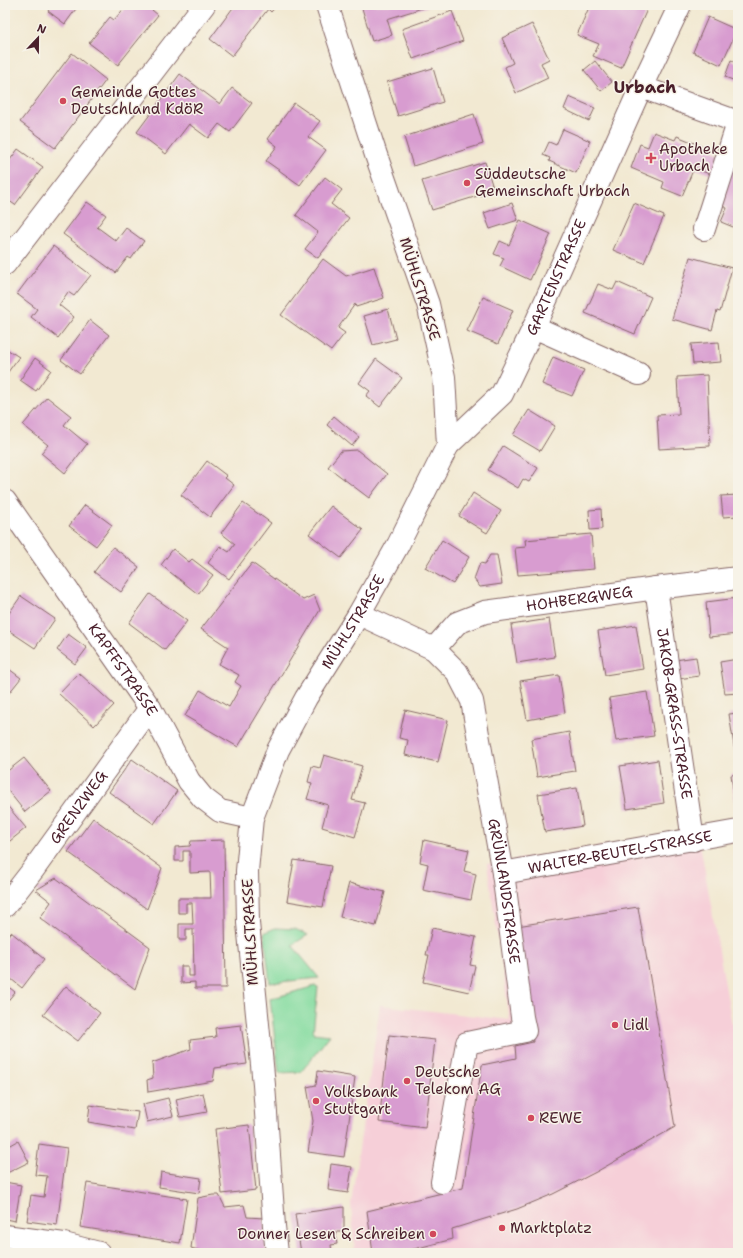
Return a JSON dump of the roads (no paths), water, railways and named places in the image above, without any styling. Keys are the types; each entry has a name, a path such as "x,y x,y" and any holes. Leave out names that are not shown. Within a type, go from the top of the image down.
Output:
{"street":[{"name":"MÜHLSTRASSE","path":"277,1253 264,1085 248,923 247,871 252,818 278,750 306,698 359,614 398,545 448,445 444,377 428,304 327,5"},
{"name":"GARTENSTRASSE","path":"448,445 502,394 534,327 641,87 680,5"},
{"path":"5,264 202,6"},
{"path":"641,87 738,122 704,229"},
{"path":"534,327 639,374"},
{"name":"KAPFFSTRASSE","path":"5,500 150,708 189,781 203,798 220,811 252,818"},
{"name":"HOHBERGWEG","path":"434,649 457,623 485,612 738,578"},
{"name":"JAKOB-GRASS-STRASSE","path":"656,588 693,840"},
{"name":"GRÜNLANDSTRASSE","path":"359,614 434,649 456,672 472,701 503,873 525,1032 467,1044 442,1182"},
{"name":"GRENZWEG","path":"9,893 150,708"},
{"name":"WALTER-BEUTEL-STRASSE","path":"503,873 738,831"},
{"path":"5,1236 64,1244 99,1253"}],"place":[{"name":"Gemeinde Gottes Deutschland KdöR","path":"63,101"},
{"name":"Apotheke Urbach","path":"651,158"},
{"name":"Süddeutsche Gemeinschaft Urbach","path":"467,183"},
{"name":"Lidl","path":"615,1025"},
{"name":"Deutsche Telekom AG","path":"407,1081"},
{"name":"Volksbank Stuttgart","path":"316,1101"},
{"name":"REWE","path":"531,1118"},
{"name":"Marktplatz","path":"502,1228"},
{"name":"Donner Lesen & Schreiben","path":"433,1234"}],"district":[{"name":"Urbach","path":"645,87"}]}
